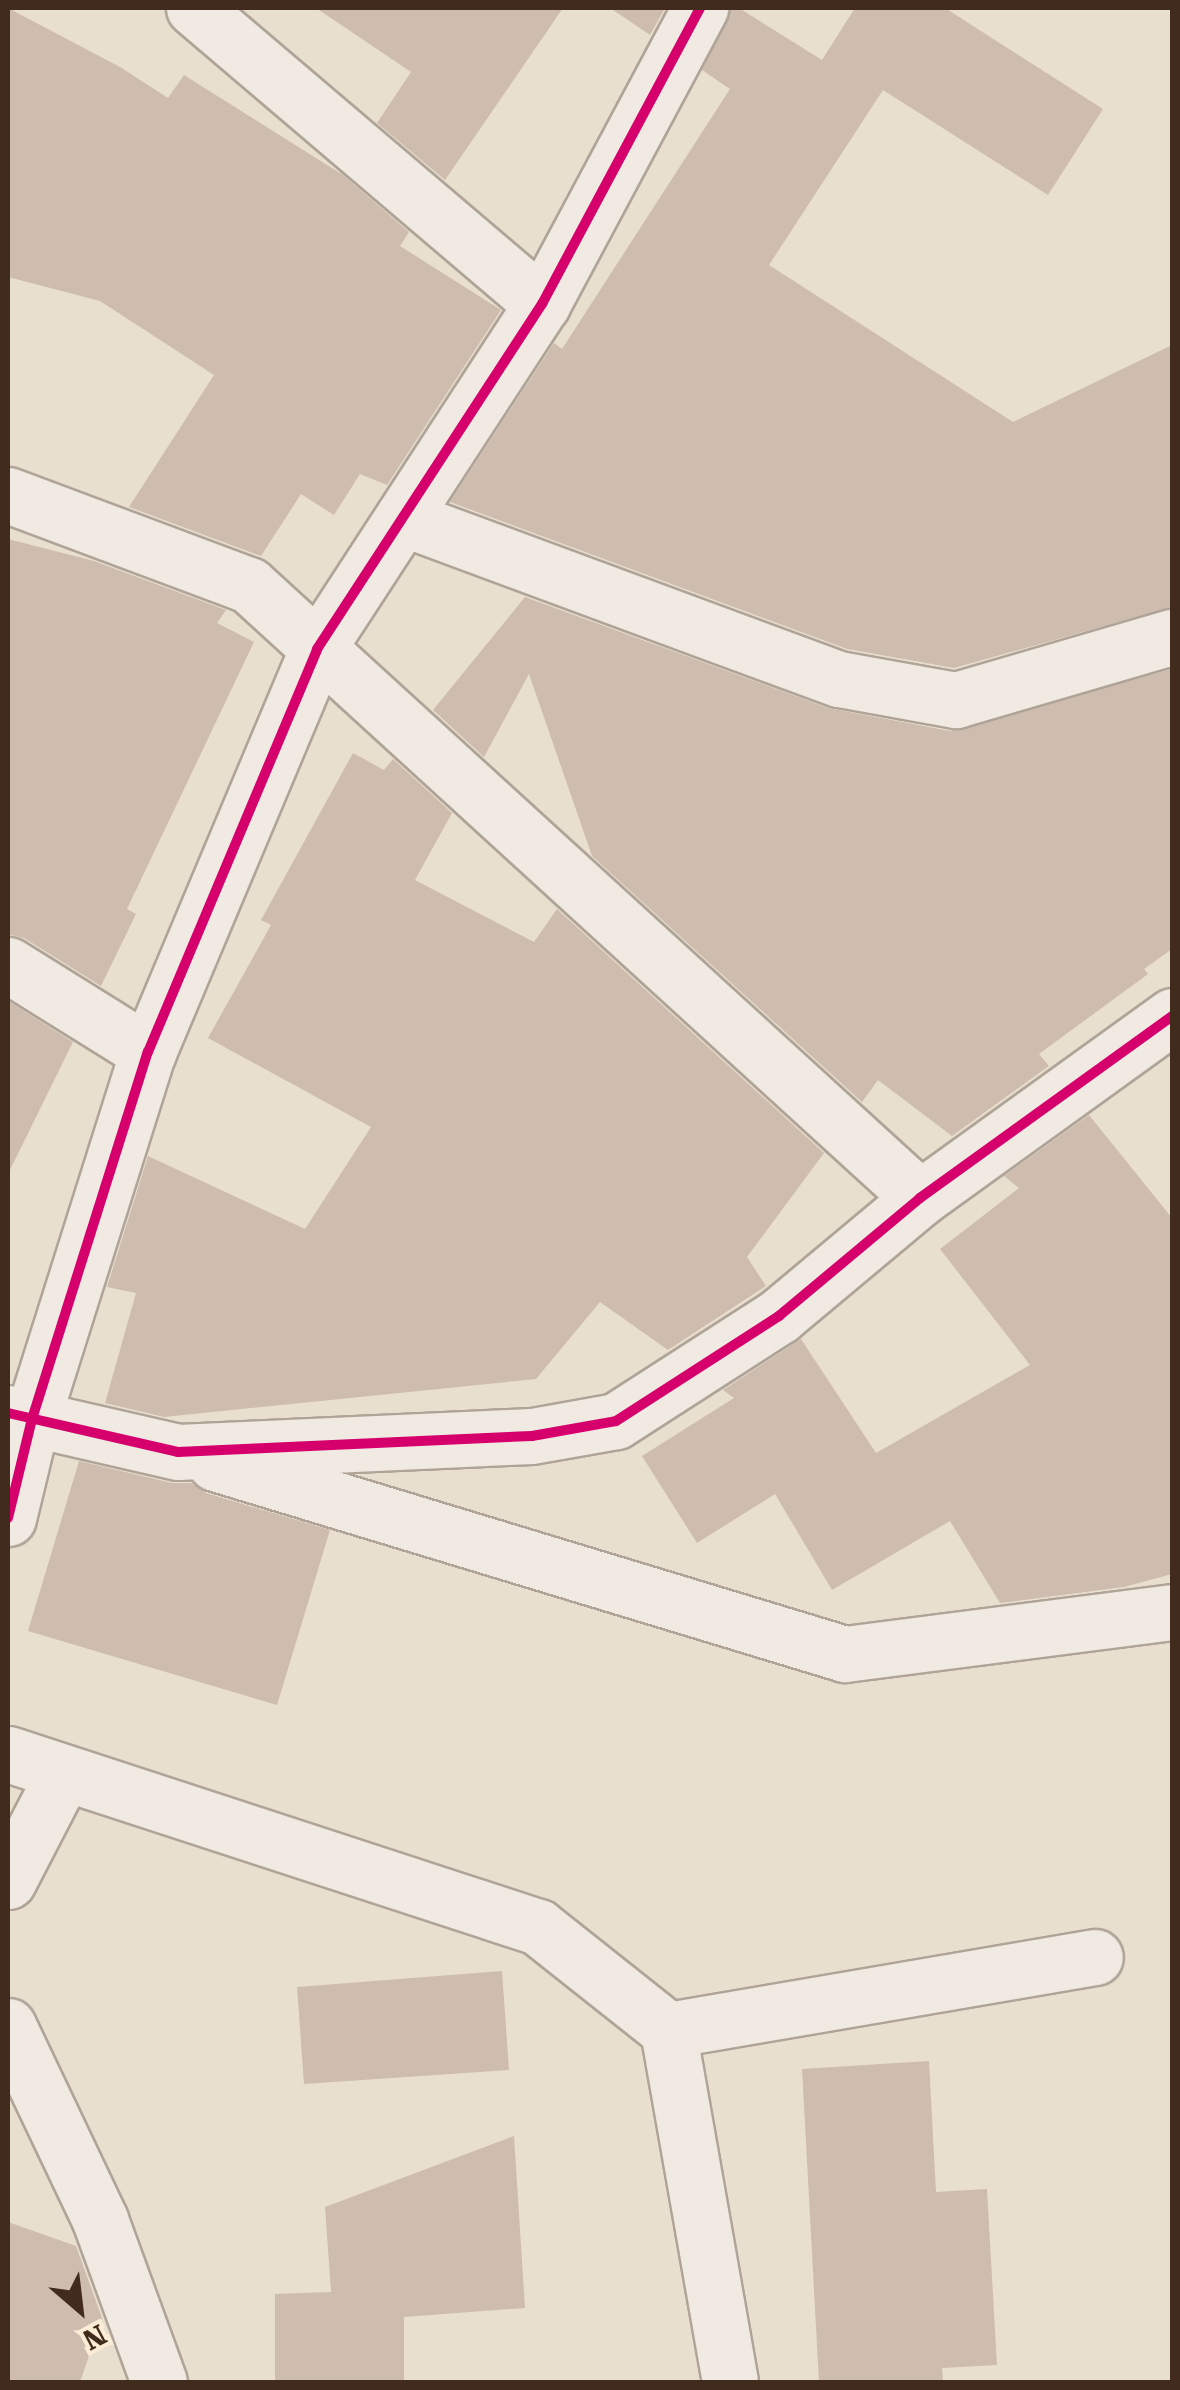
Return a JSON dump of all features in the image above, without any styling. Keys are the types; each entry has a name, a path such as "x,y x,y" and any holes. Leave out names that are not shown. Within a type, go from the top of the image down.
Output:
{"street":[{"path":"194,8 542,304"},
{"path":"8,1518 20,1416 148,1052 317,650 542,304 700,8"},
{"path":"8,495 249,585 920,1198"},
{"path":"403,518 839,679 956,700 1172,637"},
{"path":"8,966 148,1052"},
{"path":"178,1452 532,1436 616,1421 779,1316 920,1198 1172,1016"},
{"path":"20,1416 178,1452 845,1654 1172,1612"},
{"path":"8,1754 538,1928 668,2030 730,2382"},
{"path":"8,1880 64,1772"},
{"path":"668,2030 1095,1957"},
{"path":"8,2026 100,2220 158,2382"}],"building":[{"path":"8,8 120,67 168,98 184,75 343,175 409,232 400,246 501,310 387,485 360,474 334,515 301,494 261,556 129,507 214,375 100,301 8,277"},
{"path":"316,8 563,8 445,180 377,123 411,72"},
{"path":"610,8 665,8 650,35"},
{"path":"731,8 739,8 822,60 855,8 945,8 1103,109 1048,195 883,90 769,265 1013,422 1172,345 1172,607 954,668 847,649 450,502 554,343 562,349 730,89 702,70"},
{"path":"8,539 94,561 226,610 217,623 254,642 127,909 136,914 101,986 24,938 8,934"},
{"path":"525,597 828,708 950,731 1172,669 1172,949 1144,969 1148,974 1039,1054 1049,1066 952,1136 878,1080 862,1102 592,856 529,674 484,757 433,710"},
{"path":"353,753 384,770 393,759 452,813 415,880 534,942 557,909 824,1153 747,1257 766,1286 668,1350 600,1302 536,1379 164,1417 105,1403 136,1293 107,1287 148,1156 305,1229 371,1127 208,1038 271,925 261,920"},
{"path":"8,1001 73,1042 8,1174"},
{"path":"1089,1115 1172,1218 1172,1574 1124,1587 1000,1603 950,1521 832,1590 775,1494 697,1543 642,1456 734,1398 723,1390 801,1339 876,1453 1030,1365 940,1249 1019,1188 1004,1176"},
{"path":"79,1461 172,1483 191,1483 206,1493 330,1530 277,1705 28,1631"},
{"path":"502,1971 509,2070 304,2084 297,1987"},
{"path":"929,2061 936,2192 987,2189 997,2365 942,2368 943,2382 819,2382 802,2069"},
{"path":"514,2136 525,2308 404,2317 404,2382 275,2382 275,2294 331,2292 325,2207"},
{"path":"8,2222 76,2246 102,2318 80,2382 8,2382"}],"cycle path":[{"path":"8,1518 32,1419 148,1052 317,649 542,304 700,8"},
{"path":"8,1413 178,1452 532,1436 616,1421 779,1316 920,1198 1172,1016"}]}
